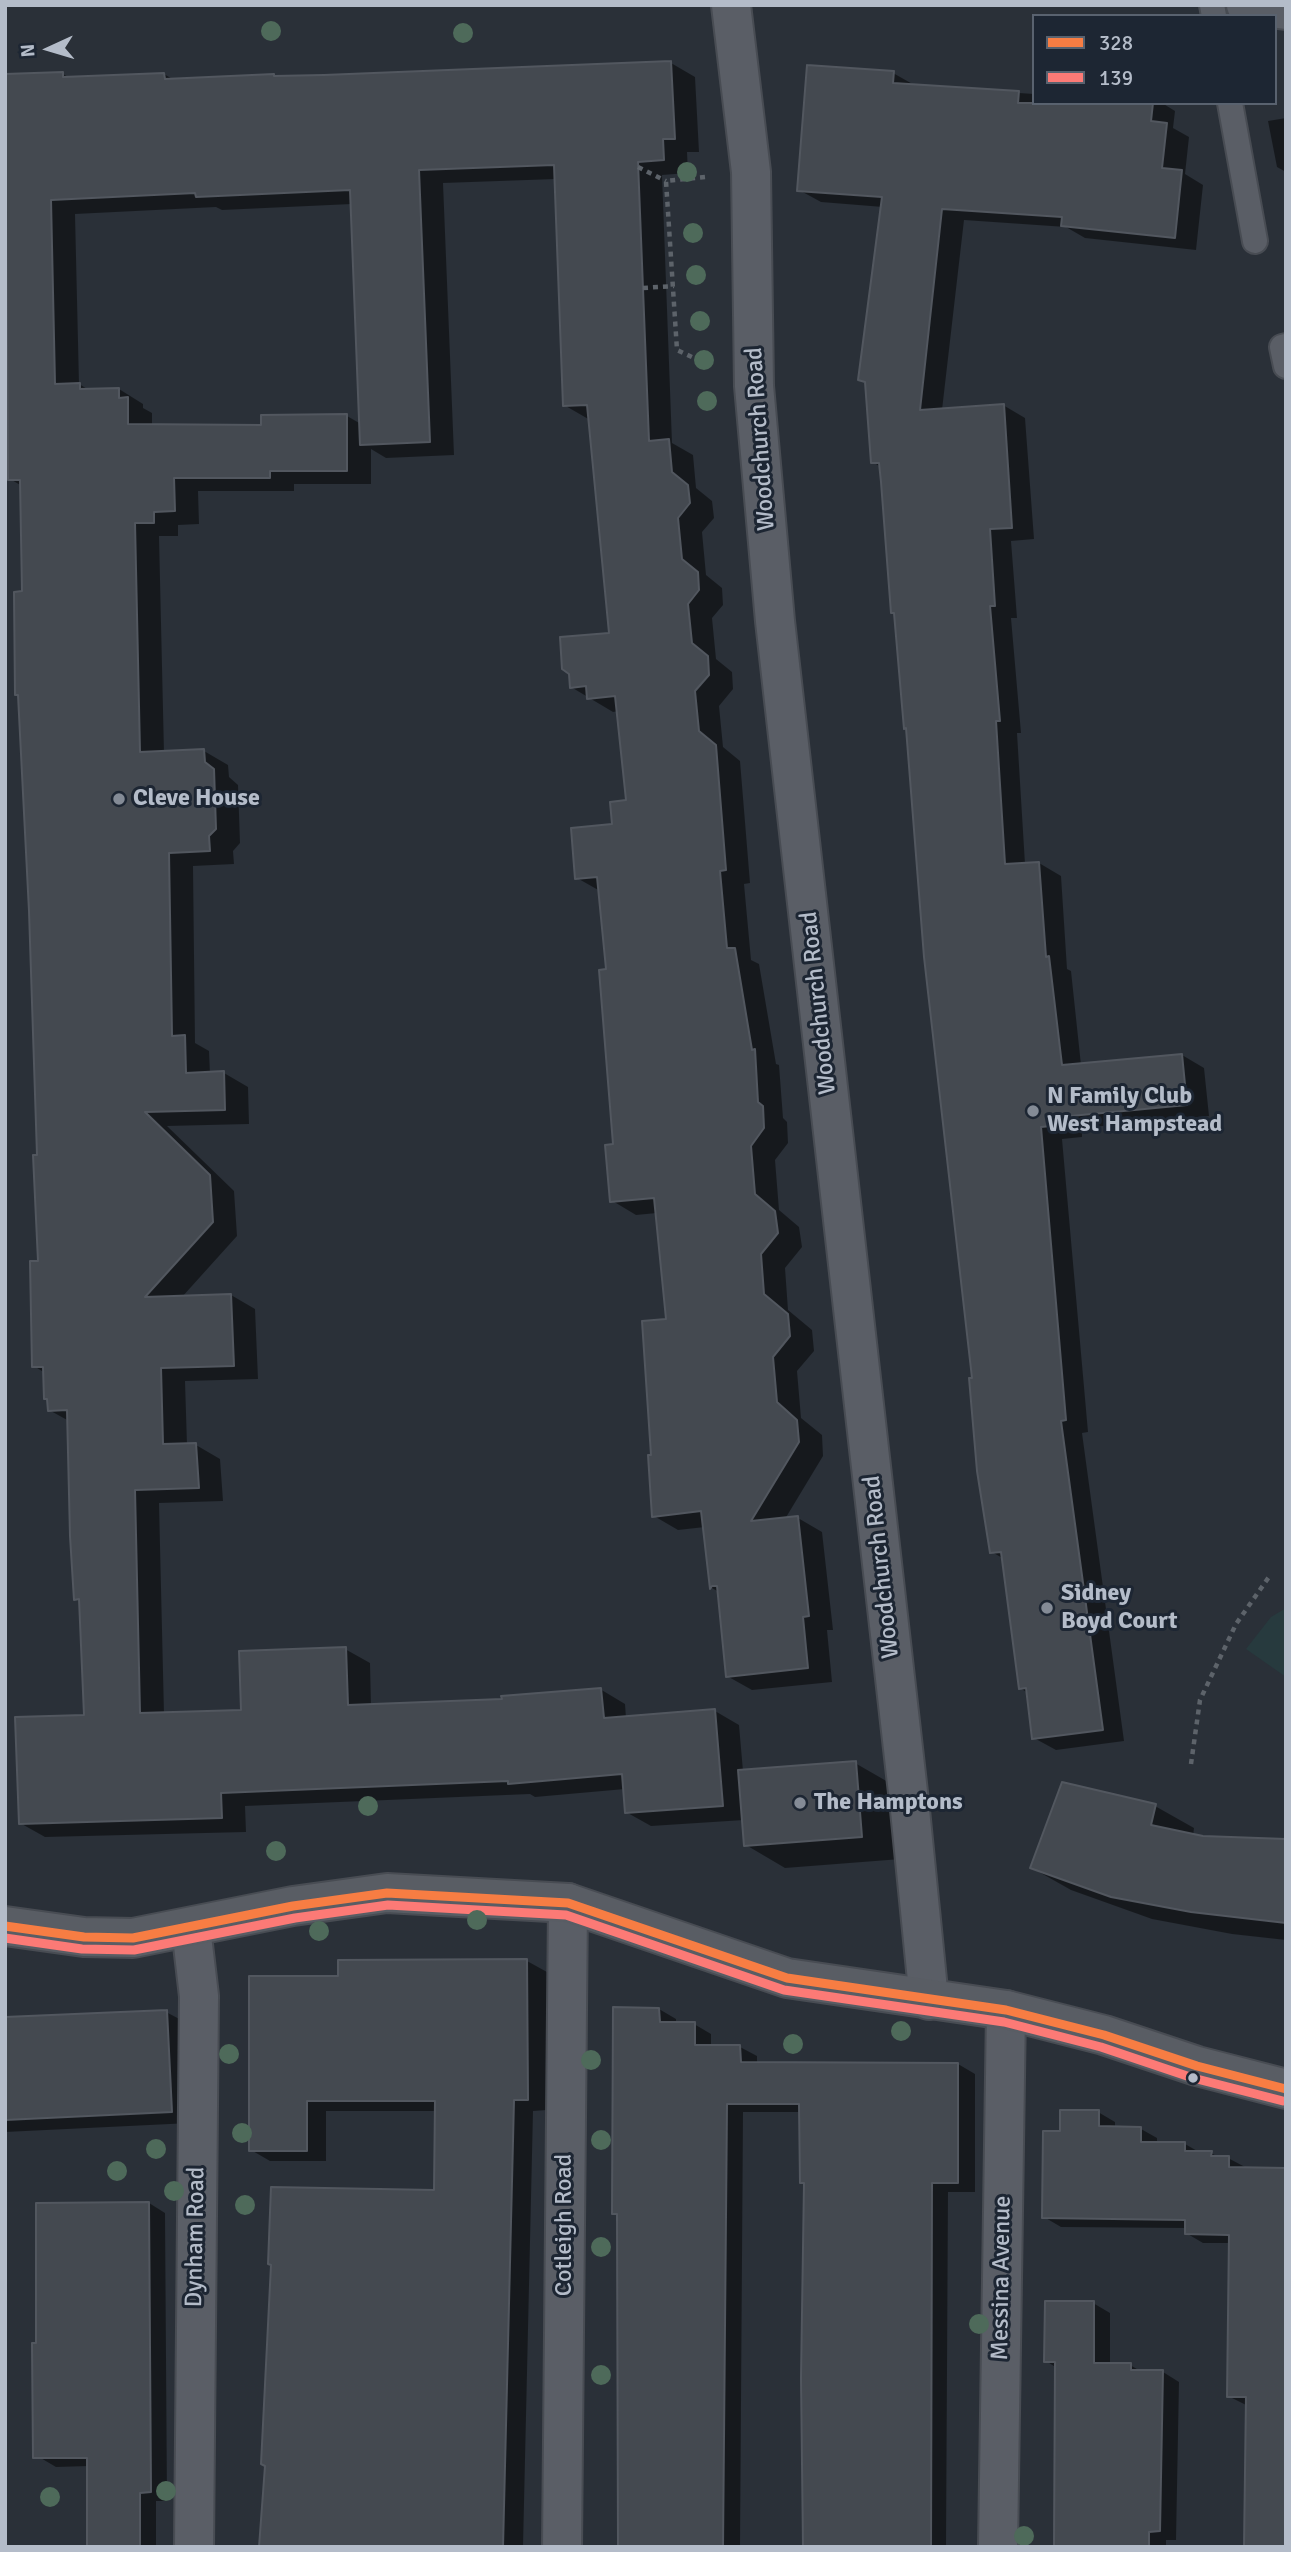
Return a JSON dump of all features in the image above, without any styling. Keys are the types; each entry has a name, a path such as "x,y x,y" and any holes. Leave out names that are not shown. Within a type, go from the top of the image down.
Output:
{"main road":[{"path":"5,1926 84,1937 133,1938 293,1906 387,1893 568,1903 787,1978 1006,2010 1104,2035 1208,2069 1286,2089"}],"street":[{"name":"Woodchurch Road","path":"731,5 751,172 754,386 777,635 910,1810 929,2000"},
{"path":"1246,5 1286,10"},
{"name":"Cotleigh Road","path":"562,2547 568,1903"},
{"name":"Dynham Road","path":"191,1927 199,1996 194,2547"},
{"name":"Messina Avenue","path":"998,2547 1006,2010"}],"lane":[{"path":"1230,105 1255,241"},
{"path":"1286,346 1282,347 1286,366"}],"path":[{"path":"638,167 666,181 751,172"},
{"path":"666,181 677,350 754,386"},
{"path":"643,288 674,286"},
{"path":"1191,1764 1200,1700 1236,1624 1271,1574"}],"green space":[{"path":"1286,1608 1286,1677 1246,1649 1271,1617"}],"building":[{"path":"671,61 675,139 663,139 664,160 638,162 649,441 669,439 672,472 688,485 690,503 678,518 682,559 698,572 699,590 688,604 692,643 708,656 709,675 695,691 699,731 716,745 726,870 720,871 727,948 735,948 752,1050 755,1049 758,1102 763,1106 764,1128 751,1146 755,1194 775,1211 778,1233 761,1254 764,1294 788,1314 790,1336 773,1357 777,1402 797,1420 799,1442 751,1521 798,1516 809,1616 803,1617 808,1668 726,1677 717,1586 710,1589 701,1511 652,1517 648,1455 651,1455 642,1321 666,1319 654,1198 610,1202 605,1145 613,1144 599,970 606,969 597,877 575,879 571,828 612,824 610,802 626,800 615,696 587,699 586,686 570,688 569,674 562,669 560,637 609,633 587,405 563,406 554,165 419,170 430,442 360,445 350,190 196,197 195,193 51,200 55,384 80,383 80,389 119,388 119,398 128,397 128,424 261,425 261,415 347,414 347,471 270,471 270,478 174,478 175,511 154,512 154,523 135,523 140,752 204,749 205,762 214,769 216,829 209,836 210,851 169,853 172,1036 185,1035 186,1073 224,1071 225,1110 145,1112 210,1175 213,1222 145,1297 231,1294 234,1366 161,1368 163,1444 196,1443 199,1488 135,1490 140,1713 241,1710 239,1651 346,1647 348,1705 502,1699 501,1696 601,1688 604,1718 715,1709 723,1806 625,1813 622,1774 508,1784 508,1781 221,1793 222,1818 19,1824 15,1717 84,1715 79,1599 74,1600 70,1536 67,1410 48,1411 47,1399 44,1399 43,1367 32,1367 30,1261 38,1261 33,1155 37,1155 29,911 18,695 15,695 14,592 22,591 20,480 8,480 5,74 63,72 63,77 164,73 165,79"},
{"path":"807,65 894,71 893,83 1019,91 1018,103 1032,105 1153,105 1151,121 1167,123 1162,168 1182,170 1175,238 1061,226 1062,217 942,209 920,410 1004,404 1012,528 990,529 995,606 990,606 1000,721 996,721 1005,864 1039,862 1046,957 1049,956 1062,1065 1182,1054 1187,1105 1060,1117 1061,1125 1041,1127 1066,1420 1061,1421 1103,1730 1032,1739 1026,1688 1019,1689 1001,1552 990,1553 977,1471 969,1378 972,1378 924,957 906,728 904,729 894,613 891,613 879,463 871,463 865,382 858,380 882,197 797,191"},
{"name":"The Hamptons","path":"856,1761 862,1837 744,1846 738,1770"},
{"path":"1062,1782 1156,1804 1151,1825 1203,1836 1286,1839 1286,1923 1191,1912 1111,1897 1030,1868"},
{"path":"527,1959 528,2100 514,2100 503,2547 259,2547 265,2466 261,2464 271,2265 268,2264 271,2187 434,2190 435,2101 307,2101 307,2151 249,2151 249,1976 338,1976 338,1960"},
{"path":"613,2007 659,2008 660,2022 695,2022 695,2045 740,2045 741,2062 958,2063 958,2183 932,2183 931,2547 803,2547 801,2378 804,2183 800,2183 799,2104 727,2104 723,2547 618,2547 617,2214 612,2214"},
{"path":"167,2010 172,2112 5,2120 5,2017"},
{"path":"1060,2110 1099,2110 1099,2126 1141,2127 1141,2142 1185,2142 1185,2151 1212,2151 1211,2156 1229,2156 1229,2167 1286,2168 1286,2547 1244,2547 1246,2397 1227,2397 1229,2235 1185,2234 1185,2220 1042,2218 1043,2131 1060,2131"},
{"path":"149,2202 151,2492 140,2493 140,2547 87,2547 87,2458 33,2458 32,2343 36,2343 36,2203"},
{"path":"1045,2301 1094,2301 1094,2363 1131,2363 1131,2370 1163,2370 1160,2531 1149,2532 1149,2547 1054,2547 1055,2362 1044,2362"}],"transit line":[{"name":"328","path":"5,1926 84,1937 133,1938 293,1906 387,1893 568,1903 787,1978 1006,2010 1104,2035 1197,2066 1286,2089"},
{"name":"139","path":"5,1938 82,1949 134,1950 295,1918 388,1905 566,1915 784,1990 1004,2022 1101,2047 1193,2078 1283,2101"}],"place":[{"name":"Cleve House","path":"119,799"},
{"name":"N Family Club West Hampstead","path":"1033,1111"},
{"name":"Sidney Boyd Court","path":"1047,1608"},
{"name":"The Hamptons","path":"800,1803"}]}
